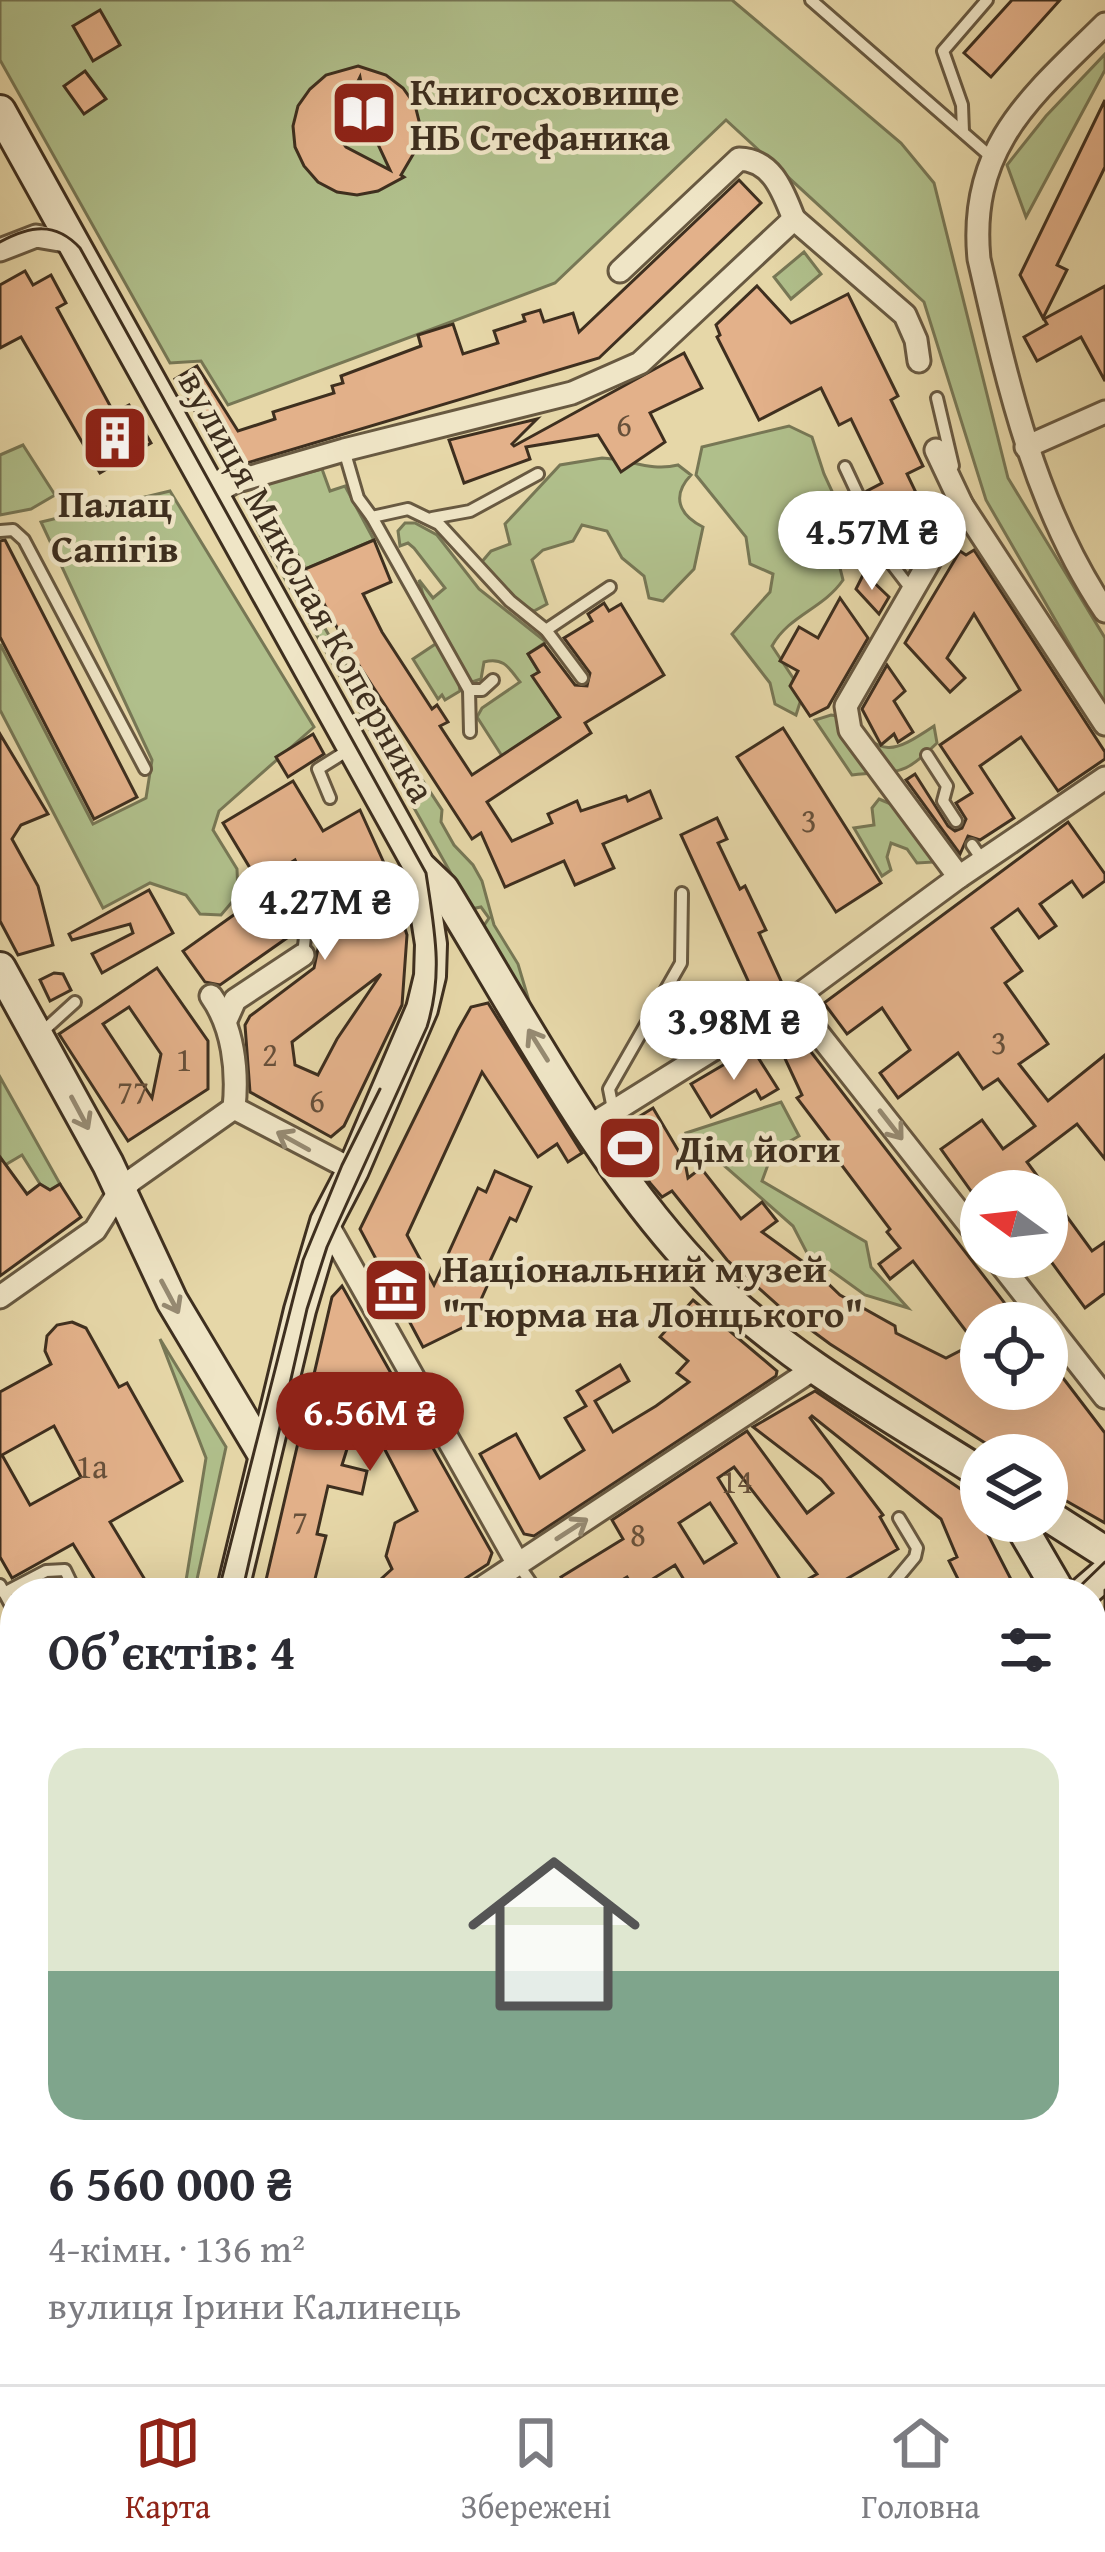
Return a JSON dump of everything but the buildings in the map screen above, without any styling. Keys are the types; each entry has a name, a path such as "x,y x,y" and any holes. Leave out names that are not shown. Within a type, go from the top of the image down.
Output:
{"main road":[{"name":"вулиця Миколая Коперника","path":"0,111 419,866 443,889 487,963 602,1119 640,1205 713,1285 815,1368 960,1460"},
{"path":"236,1578 326,1222 422,1009 430,976 428,916 419,866"},
{"path":"430,976 465,959 487,963"},
{"path":"0,968 8,1000 38,1035 172,1301 265,1455"},
{"path":"1068,1528 1105,1552"},
{"path":"1030,1542 1051,1578"}],"street":[{"path":"1105,24 1024,104 990,156 976,230 1026,447 1049,511 1105,611"},
{"path":"620,271 739,159 760,164 780,183 794,219 905,315 919,362"},
{"path":"212,495 234,482 344,450 572,393 640,363 794,219"},
{"path":"0,250 36,236 71,242"},
{"path":"1026,447 1105,412"},
{"path":"935,450 962,505 1105,724"},
{"path":"959,877 850,730 846,706 962,505"},
{"path":"602,1119 792,1000 959,877 978,853 1105,778"},
{"path":"227,1018 235,1000 302,955"},
{"path":"0,1298 95,1230 119,1192 234,1108 236,1087 227,1018 211,996"},
{"path":"792,1000 960,1213"},
{"path":"234,1108 353,1170"},
{"path":"326,1222 518,1564"},
{"path":"1012,1278 1030,1302"},
{"path":"1068,1348 1102,1389"},
{"path":"497,1578 815,1368"}],"lane":[{"path":"812,0 990,156"},
{"path":"963,132 962,105 943,51 987,0"},
{"path":"937,398 962,505"},
{"path":"344,450 358,499 469,690 470,732"},
{"path":"845,467 888,559 911,590"},
{"path":"430,518 470,511 538,474"},
{"path":"372,517 408,509 430,518 510,601 546,630 583,678"},
{"path":"0,530 13,530 24,539 145,769"},
{"path":"546,630 610,586"},
{"path":"469,690 482,689 494,680"},
{"path":"330,798 318,770 354,746"},
{"path":"927,755 947,786 943,801 956,821"},
{"path":"602,1119 609,1090 681,963 682,893"},
{"path":"302,916 306,928 302,955"},
{"path":"38,1035 75,1002"},
{"path":"898,1578 917,1548 899,1518"},
{"path":"518,1564 528,1578"},
{"path":"29,1578 65,1570 69,1578"}],"green space":[{"path":"0,0 732,0 901,143 934,183 1008,478 1105,638 1105,706 986,500 924,302 726,120 555,283 228,405 201,361 170,363 0,60"},
{"path":"1105,54 1105,70 1026,217 1007,165"},
{"path":"804,252 821,274 791,299 774,277"},
{"path":"789,426 812,437 848,526 833,540 843,580 787,627 772,646 803,693 796,715 775,704 770,683 732,634 770,592 773,574 750,564 746,537 696,475 702,447"},
{"path":"23,445 55,495 31,509 0,515 0,455"},
{"path":"602,458 658,467 678,465 691,475 681,490 680,504 703,527 694,569 663,601 649,598 644,576 622,558 607,531 582,525 573,541 543,550 532,560 547,604 534,611 517,602 480,564 491,551 510,544 505,524 560,465"},
{"path":"322,469 330,491 345,486 374,540 306,569 257,486"},
{"path":"170,491 314,727 219,811 213,830 237,869 238,895 221,915 200,914 186,895 150,883 103,908 0,710 0,644 93,824 146,798 152,760 41,522"},
{"path":"250,496 339,653 442,810 441,822 454,845 482,881 494,925 518,964 529,1001 483,927 489,918 481,907 471,909 258,531"},
{"path":"405,523 437,535 479,589 546,642 528,654 539,672 533,676 560,717 502,756 477,717 482,708 520,682 497,661 484,662 481,679 466,678 425,602 419,580 433,598 445,588 414,548 408,543 400,546 398,531"},
{"path":"437,643 460,691 445,700 442,695 438,699 413,659"},
{"path":"831,715 849,718 870,740 888,748 934,726 937,743 906,768 852,775 815,720"},
{"path":"879,799 898,807 935,862 917,863 907,849 891,843 887,857 891,870 882,876 854,828 874,825 872,808"},
{"path":"0,1077 60,1184 50,1190 40,1184 22,1155 0,1168"},
{"path":"781,1102 799,1136 773,1151 762,1181 866,1242 871,1267 908,1308 865,1295 807,1253 793,1226 719,1161 694,1151 686,1133"},
{"path":"160,1339 226,1447 197,1578 186,1578 206,1458"}],"tram line":[{"path":"0,242 42,229 61,233 80,248 426,873 436,950 427,1027 327,1247 307,1309 245,1578"},
{"path":"222,1578 303,1260 380,1089"},
{"path":"1088,1578 1105,1562"}],"place":[{"name":"Книгосховище НБ Стефаника","path":"364,113"},
{"name":"Палац Сапігів","path":"115,438"},
{"name":"Дім йоги","path":"630,1148"},
{"name":"Національний музей \"Тюрма на Лонцького\"","path":"396,1290"}]}
